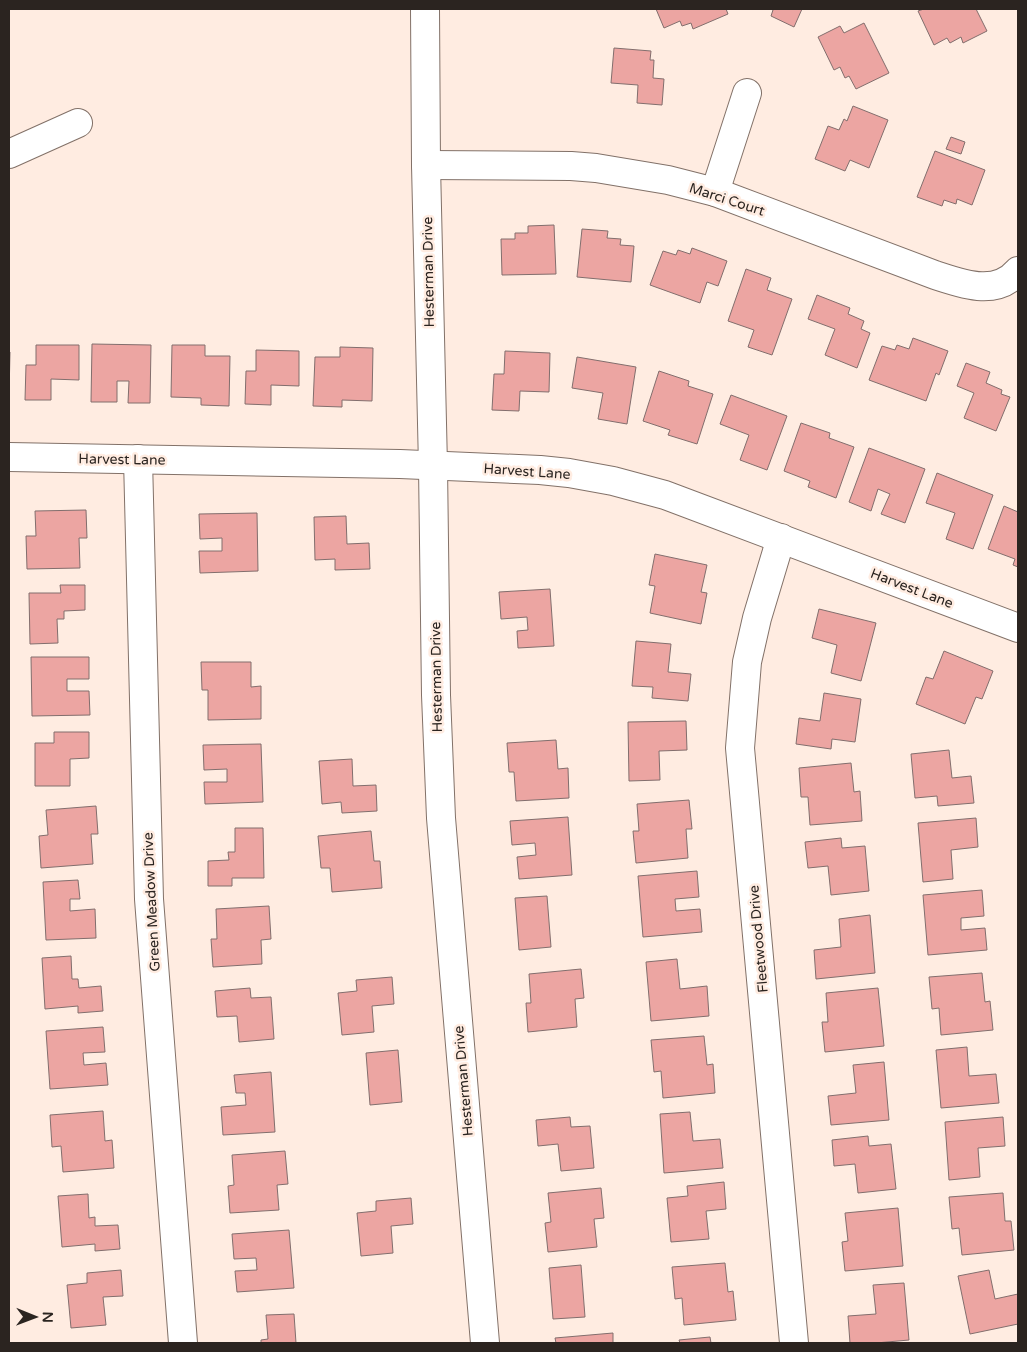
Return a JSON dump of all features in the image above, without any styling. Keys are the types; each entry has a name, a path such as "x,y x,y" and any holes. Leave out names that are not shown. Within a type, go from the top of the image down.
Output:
{"street":[{"name":"Hesterman Drive","path":"425,9 426,166 436,695 441,818 485,1343"},
{"path":"714,192 747,93"},
{"path":"9,154 78,123"},
{"name":"Marci Court","path":"426,166 572,166 668,180 714,192 935,275 973,287 1001,284 1017,273"},
{"name":"Harvest Lane","path":"9,457 433,466 540,470 569,473 613,481 665,494 1018,628"},
{"name":"Green Meadow Drive","path":"138,460 149,898 183,1343"},
{"name":"Fleetwood Drive","path":"781,538 747,662 740,748 794,1343"}],"building":[{"path":"656,9 726,9 728,14 693,29 691,23 682,26 680,21 664,28"},
{"path":"771,9 802,9 794,27 771,16 773,10"},
{"path":"924,9 976,9 987,31 963,43 961,37 950,43 947,38 934,45 918,11"},
{"path":"864,23 889,73 856,89 849,76 845,78 840,67 834,70 818,37 840,26 844,33"},
{"path":"614,48 651,51 650,60 654,60 653,78 664,79 662,105 637,103 638,85 611,83"},
{"path":"853,106 888,120 869,168 850,160 845,171 815,159 828,126 839,130 844,119 847,121"},
{"path":"951,137 965,142 961,154 946,149"},
{"path":"935,151 985,170 972,205 957,199 956,204 944,200 942,206 917,197"},
{"path":"554,225 556,274 502,275 501,239 515,239 515,233 528,233 528,226"},
{"path":"582,229 608,231 607,238 621,239 620,245 634,246 631,282 577,277"},
{"path":"692,248 727,261 718,286 707,282 700,303 650,285 663,251 676,255 678,250 690,254"},
{"path":"746,269 771,278 767,290 792,299 772,355 748,347 754,330 728,321"},
{"path":"817,295 850,308 848,314 864,321 861,329 870,333 857,368 825,355 835,329 808,319"},
{"path":"913,338 948,351 939,375 936,373 926,401 869,380 882,346 895,350 897,345 909,349"},
{"path":"92,344 151,345 150,403 128,403 129,381 117,381 117,402 91,402"},
{"path":"36,345 79,345 79,380 51,379 51,400 25,400 26,365 36,365"},
{"path":"172,345 205,345 205,356 230,356 229,406 201,405 201,398 171,397"},
{"path":"340,347 373,348 372,401 342,400 342,407 313,406 315,357 340,357"},
{"path":"256,350 299,351 299,386 271,385 271,405 245,404 246,371 256,371"},
{"path":"505,351 550,353 549,392 520,391 519,411 492,410 494,374 504,374"},
{"path":"9,352 10,352 9,395"},
{"path":"577,357 636,367 627,424 598,419 603,393 572,388"},
{"path":"966,363 990,372 986,383 1002,390 1001,394 1010,397 996,431 964,418 974,393 957,386"},
{"path":"659,371 689,381 688,386 713,394 697,444 668,435 670,430 643,421"},
{"path":"731,395 787,416 767,470 740,460 749,435 720,424"},
{"path":"801,423 830,433 829,438 854,447 836,498 808,487 810,481 784,471"},
{"path":"869,448 925,469 905,523 881,514 890,494 878,489 871,511 849,502"},
{"path":"937,473 993,495 973,549 946,539 955,513 926,503"},
{"path":"1004,506 1018,512 1018,567 1013,565 1015,559 988,549"},
{"path":"86,510 87,538 79,538 80,568 27,569 26,536 36,536 35,511"},
{"path":"257,513 258,571 200,573 199,551 222,551 222,538 200,539 199,514"},
{"path":"346,516 347,544 369,543 370,569 335,570 335,559 315,560 314,517"},
{"path":"655,554 707,565 701,592 707,593 701,624 650,613 655,586 649,585"},
{"path":"60,585 85,585 85,610 64,611 64,619 57,619 58,643 30,644 29,593 61,593"},
{"path":"550,589 554,646 518,648 517,631 528,630 527,617 501,619 499,592"},
{"path":"819,609 876,623 861,681 831,673 837,645 812,638"},
{"path":"636,641 671,644 668,672 691,674 688,701 652,698 653,687 632,686"},
{"path":"944,651 993,671 982,699 976,697 965,724 916,704 926,677 933,679"},
{"path":"31,657 89,657 89,679 67,679 67,691 89,691 90,715 32,716"},
{"path":"201,662 251,662 251,687 261,686 261,719 208,720 208,690 202,690"},
{"path":"824,693 861,699 855,742 832,739 831,749 796,744 799,718 820,721"},
{"path":"686,721 687,750 659,751 660,780 629,781 628,722"},
{"path":"54,732 89,732 89,758 70,759 70,786 35,786 35,743 54,743"},
{"path":"556,740 558,769 568,768 569,798 516,801 514,772 509,772 507,743"},
{"path":"261,744 263,802 205,804 204,782 227,782 227,769 204,770 203,745"},
{"path":"949,750 952,778 971,776 974,803 938,806 937,796 915,798 911,754"},
{"path":"352,759 353,786 376,785 377,811 342,813 341,802 322,804 319,761"},
{"path":"851,763 854,792 860,791 862,821 810,825 808,797 801,797 799,768"},
{"path":"689,800 692,829 686,829 688,858 636,863 633,831 639,831 637,804"},
{"path":"96,806 98,834 91,834 93,864 41,868 39,836 48,835 46,810"},
{"path":"568,817 572,875 519,879 517,857 536,855 535,843 512,845 510,821"},
{"path":"976,818 978,847 951,850 953,879 923,882 918,823"},
{"path":"235,828 263,828 264,878 232,878 232,886 208,886 208,861 229,860 228,852 235,852"},
{"path":"371,831 374,861 380,861 382,888 332,892 330,868 321,868 318,836"},
{"path":"841,838 842,848 865,846 869,891 831,895 828,866 808,868 805,842"},
{"path":"697,871 699,897 675,899 676,911 700,909 702,932 643,937 638,876"},
{"path":"78,880 80,899 70,899 70,911 95,909 96,938 46,940 43,882"},
{"path":"982,890 984,916 961,918 961,930 985,928 987,950 928,955 923,895"},
{"path":"547,896 551,947 519,950 515,898"},
{"path":"269,906 271,939 261,940 262,964 213,967 211,939 217,939 216,909"},
{"path":"870,915 875,973 816,979 814,950 841,947 839,919"},
{"path":"71,956 72,979 78,979 79,988 101,986 103,1011 78,1013 78,1006 45,1009 42,958"},
{"path":"677,959 680,989 707,986 709,1016 651,1021 646,962"},
{"path":"581,969 584,998 575,999 577,1027 528,1032 526,1003 531,1003 529,974"},
{"path":"982,973 985,1002 990,1001 993,1030 941,1035 939,1008 932,1009 929,977"},
{"path":"392,977 394,1004 372,1006 374,1032 342,1035 338,993 357,991 356,980"},
{"path":"250,988 251,998 271,997 274,1039 239,1042 237,1016 217,1017 215,991"},
{"path":"878,988 884,1046 825,1052 822,1022 828,1022 826,993"},
{"path":"103,1027 105,1052 83,1053 84,1065 106,1063 108,1085 50,1089 46,1031"},
{"path":"704,1036 707,1065 713,1064 715,1093 663,1098 661,1071 654,1072 651,1040"},
{"path":"967,1047 969,1076 996,1074 999,1103 941,1108 936,1050"},
{"path":"398,1050 402,1102 370,1105 366,1053"},
{"path":"884,1062 889,1120 831,1125 828,1096 856,1093 853,1065"},
{"path":"271,1072 275,1132 223,1135 221,1107 246,1105 245,1093 236,1093 234,1075"},
{"path":"103,1111 105,1141 112,1140 114,1168 63,1172 61,1146 52,1147 50,1115"},
{"path":"690,1112 693,1141 720,1139 723,1168 664,1173 660,1114"},
{"path":"570,1117 571,1127 590,1126 594,1168 561,1171 558,1144 538,1146 536,1120"},
{"path":"1003,1117 1005,1146 978,1148 980,1177 949,1180 945,1122"},
{"path":"868,1136 869,1146 891,1144 896,1189 858,1193 855,1164 834,1166 832,1140"},
{"path":"285,1151 288,1184 277,1185 279,1210 230,1213 228,1186 234,1185 232,1155"},
{"path":"724,1182 726,1209 706,1211 709,1239 671,1242 667,1198 688,1196 687,1186"},
{"path":"601,1188 604,1218 594,1219 597,1247 548,1252 545,1223 551,1222 548,1193"},
{"path":"1003,1193 1005,1221 1011,1221 1014,1250 962,1255 959,1228 952,1229 949,1197"},
{"path":"88,1194 89,1218 95,1217 95,1226 118,1225 120,1249 95,1251 95,1244 62,1247 58,1196"},
{"path":"411,1198 413,1224 391,1226 393,1253 361,1256 357,1213 376,1211 376,1201"},
{"path":"898,1208 903,1266 845,1271 842,1242 848,1241 845,1213"},
{"path":"289,1230 294,1288 237,1292 235,1271 257,1270 256,1258 234,1259 232,1234"},
{"path":"725,1263 728,1292 733,1291 736,1320 684,1325 682,1298 675,1299 672,1267"},
{"path":"581,1265 585,1317 553,1319 549,1268"},
{"path":"121,1270 123,1296 103,1297 106,1325 71,1328 67,1285 87,1283 87,1273"},
{"path":"989,1270 995,1299 1018,1294 1018,1324 970,1334 958,1276"},
{"path":"904,1283 909,1340 850,1343 848,1316 876,1314 873,1285"},
{"path":"294,1314 296,1343 261,1343 261,1340 268,1339 266,1315"},
{"path":"613,1333 613,1343 556,1343 555,1338"},
{"path":"710,1337 711,1343 680,1343 679,1340"}]}
